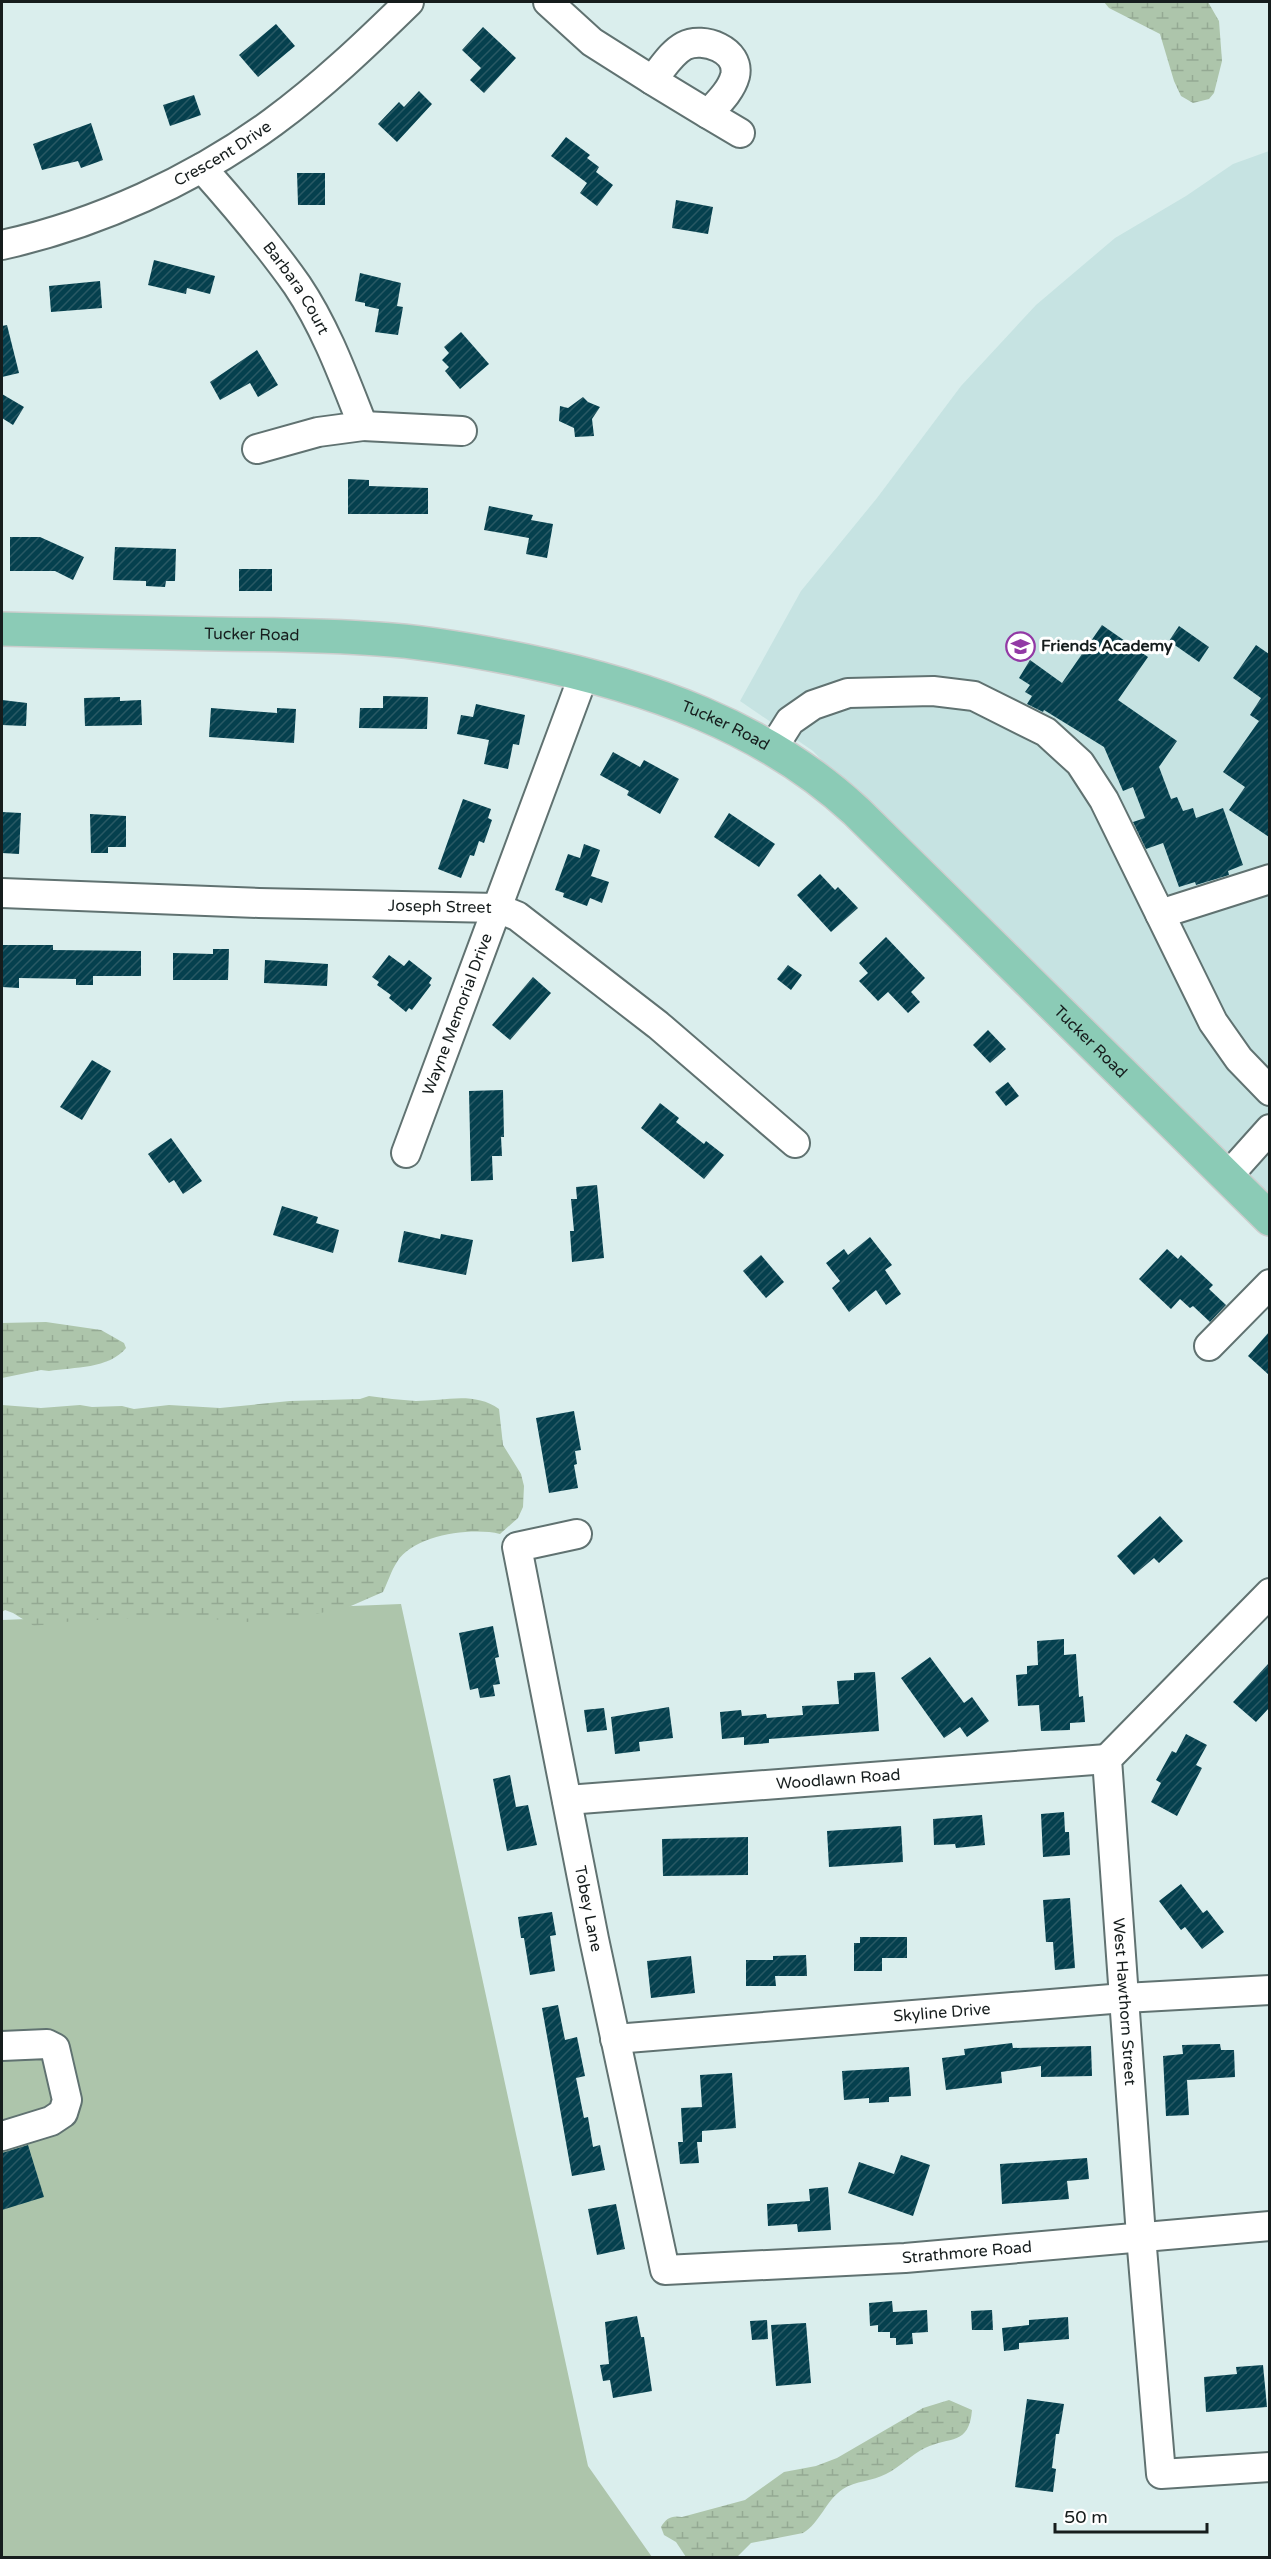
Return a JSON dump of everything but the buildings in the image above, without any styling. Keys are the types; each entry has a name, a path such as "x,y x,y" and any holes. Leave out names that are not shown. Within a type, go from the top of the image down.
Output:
{"main road":[{"name":"Tucker Road","path":"2,629 377,639 447,646 584,674 667,699 745,733 773,748 817,777 856,811 1269,1219"}],"street":[{"name":"Crescent Drive","path":"2,245 90,220 202,168 289,109 345,62 409,2"},
{"path":"548,2 592,42 740,133"},
{"path":"652,80 682,47 702,42 721,49 734,64 735,75 723,98 708,114"},
{"name":"Barbara Court","path":"202,168 298,286 332,348 363,426"},
{"path":"258,449 318,432 363,426 462,431"},
{"name":"Wayne Memorial Drive","path":"406,1153 584,674"},
{"path":"773,748 790,721 813,705 848,693 933,691 974,696 1046,732 1080,763 1104,800 1213,1022 1239,1059 1269,1091"},
{"path":"1160,914 1269,879"},
{"name":"Joseph Street","path":"2,893 497,909 517,916 658,1025 795,1143"},
{"path":"1227,1177 1269,1129"},
{"path":"1209,1346 1269,1284"},
{"name":"Tobey Lane","path":"577,1534 517,1547 615,2039 665,2270"},
{"path":"1107,1759 1269,1593"},
{"name":"Woodlawn Road","path":"567,1800 1107,1759"},
{"name":"West Hawthorn Street","path":"1107,1759 1141,2236 1161,2474 1269,2467"},
{"name":"Skyline Drive","path":"615,2039 1124,1998 1269,1990"},
{"path":"2,2046 46,2044 56,2048 67,2100 63,2113 51,2121 2,2136"},
{"name":"Strathmore Road","path":"665,2270 904,2258 1269,2226"}],"shaded area":[{"name":"Friends Academy","path":"1269,151 1269,1210 904,847 813,751 740,701 801,591 877,498 961,386 1036,305 1115,238 1186,196 1233,164"}],"green space":[{"path":"1104,2 1208,2 1219,21 1222,61 1214,93 1209,99 1193,103 1181,96 1174,81 1160,34 1109,8"},
{"path":"46,1322 101,1330 124,1343 126,1348 119,1355 101,1363 80,1368 41,1370 2,1378 2,1323"},
{"path":"369,1396 416,1401 459,1398 479,1400 499,1409 503,1445 521,1474 524,1486 523,1507 518,1518 500,1534 459,1533 429,1539 416,1545 397,1562 383,1592 344,1609 247,1622 176,1616 90,1619 34,1626 13,1613 5,1610 2,1612 2,1405 41,1408 80,1405 122,1406 134,1409 169,1405 220,1408 290,1401 360,1399"},
{"path":"401,1604 588,2466 652,2557 2,2557 2,1620"},
{"path":"949,2400 972,2410 967,2429 962,2435 925,2448 881,2476 843,2489 803,2533 751,2543 736,2558 686,2557 676,2542 664,2535 661,2527 670,2518 682,2517 745,2500 784,2472 816,2466 837,2458 923,2408"}],"place":[{"name":"Friends Academy","path":"1020,646"}]}
